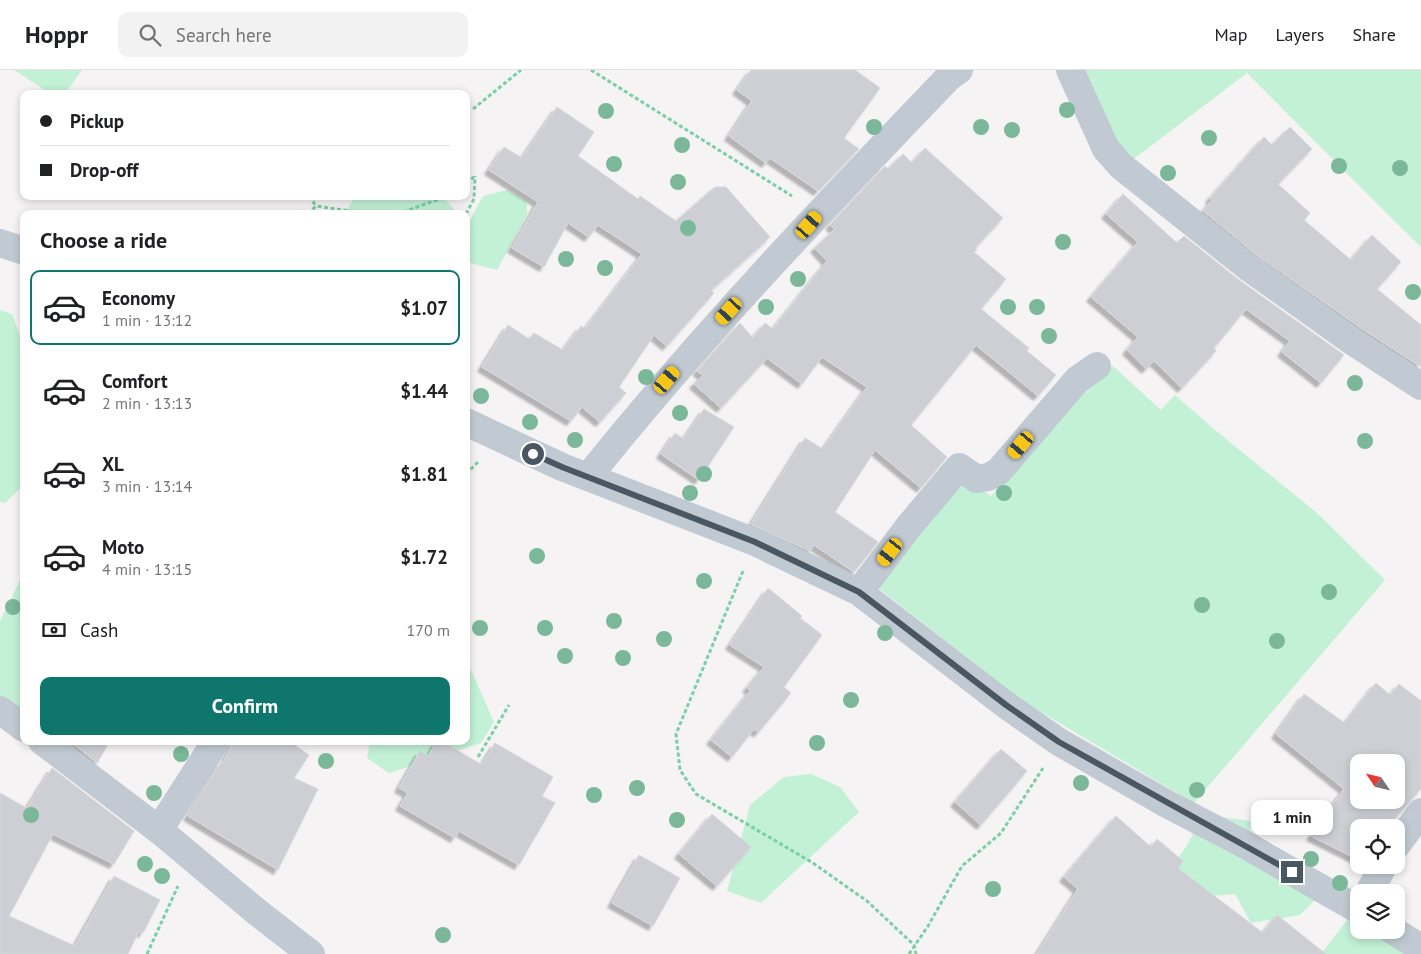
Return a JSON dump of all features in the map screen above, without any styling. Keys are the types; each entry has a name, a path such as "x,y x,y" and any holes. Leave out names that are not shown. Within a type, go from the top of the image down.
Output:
{"street":[{"path":"588,477 689,355 820,213 948,78 959,70"},
{"path":"1070,70 1106,149 1121,166 1248,267 1352,341 1421,386"},
{"path":"0,244 20,250"},
{"path":"859,592 910,525 959,467 977,479 988,477 998,472 1078,380 1097,366"},
{"path":"470,424 562,467 755,542 859,592 1006,705 1059,742 1350,905"},
{"path":"0,710 20,725"},
{"path":"47,745 159,830 257,912 311,954"},
{"path":"159,830 213,745"},
{"path":"1405,834 1421,812"},
{"path":"1405,938 1421,948"}],"path":[{"path":"473,109 521,70"},
{"path":"592,70 820,213"},
{"path":"468,210 474,199 475,176 470,180"},
{"path":"312,200 316,206 344,210"},
{"path":"409,210 437,200"},
{"path":"312,210 316,206"},
{"path":"755,542 676,734 680,770 696,794 813,863 867,901 914,945 916,954"},
{"path":"478,757 508,705"},
{"path":"909,954 928,926 962,866 1001,833 1059,742"},
{"path":"147,954 191,856"}],"green space":[{"path":"14,70 82,70 68,90 45,90"},
{"path":"1082,70 1421,70 1421,247 1247,73 1127,164"},
{"path":"507,190 527,202 527,214 497,270 470,263 470,220 483,196"},
{"path":"353,200 446,200 454,210 347,210"},
{"path":"0,310 12,314 20,336 20,489 5,503 0,502"},
{"path":"1113,366 1161,410 1175,395 1317,513 1385,580 1194,803 1024,702 873,584 960,475 991,496 1084,384"},
{"path":"20,580 20,711 0,696 0,621"},
{"path":"470,668 494,722 481,743 389,773 367,758 369,745 470,745"},
{"path":"811,774 840,787 859,812 761,903 727,891 750,805 784,777"},
{"path":"1203,815 1251,821 1247,854 1322,893 1300,915 1251,923 1235,894 1177,899 1157,886 1186,847"},
{"path":"1350,916 1350,939 1388,939 1412,954 1321,954"}],"building":[{"path":"751,70 855,70 880,88 844,138 859,149 818,191 770,158 766,163 729,136 752,101 737,90"},
{"path":"557,107 594,132 578,156 638,199 640,196 676,221 715,187 726,187 770,237 711,290 714,293 667,346 654,335 619,387 626,393 600,422 582,407 571,421 482,367 508,325 529,339 534,333 563,350 581,326 585,329 642,254 598,225 589,237 568,223 544,267 512,248 538,202 489,170 504,147 522,158"},
{"path":"1290,127 1312,149 1278,184 1310,213 1304,220 1351,260 1372,235 1401,262 1377,289 1421,325 1421,367 1361,328 1257,255 1203,211 1212,200 1210,198 1264,137 1272,145"},
{"path":"925,148 1003,218 975,248 977,250 974,252 1006,279 981,309 1029,348 1027,351 1056,375 1038,396 976,345 911,425 947,457 921,488 875,450 835,512 878,542 854,572 814,545 810,551 751,524 805,438 823,449 867,387 822,357 802,384 767,358 721,408 694,384 703,375 697,371 740,323 753,338 765,323 773,329 827,261 815,248 835,229 830,225 885,166 888,169 903,154 912,163"},
{"path":"1123,194 1177,243 1184,236 1239,280 1344,355 1321,383 1282,352 1290,341 1246,309 1214,348 1216,351 1182,388 1154,361 1146,369 1127,350 1138,337 1091,297 1138,242 1106,214"},
{"path":"704,409 734,427 699,480 661,454 675,433 684,439"},
{"path":"768,588 802,616 800,618 822,635 784,687 791,693 758,733 754,729 732,757 711,740 751,690 747,688 764,667 730,645"},
{"path":"1376,683 1390,695 1399,684 1421,701 1421,789 1405,807 1405,754 1350,754 1350,809 1404,809 1395,819 1350,819 1350,856 1311,836 1344,789 1276,734 1304,694 1345,723"},
{"path":"495,743 553,777 542,796 555,803 519,865 459,831 455,838 400,806 408,793 399,788 420,751 428,756 435,745 449,745 482,765"},
{"path":"75,745 108,745 97,763"},
{"path":"232,745 295,745 309,755 294,778 318,789 278,870 188,816 221,762 223,763"},
{"path":"1001,749 1027,771 981,825 955,802"},
{"path":"52,768 134,831 114,864 53,834 9,916 75,946 114,876 160,900 143,933 139,931 128,954 0,954 0,793 27,808"},
{"path":"712,814 751,847 717,886 679,854"},
{"path":"1116,816 1151,847 1157,839 1183,861 1178,868 1263,933 1277,915 1326,954 1037,954 1078,889 1064,877"},
{"path":"639,855 680,878 653,926 612,903"}],"route":[{"path":"533,454 755,542 859,592 1006,705 1059,742 1129,780 1167,804 1242,843 1292,872"}]}
